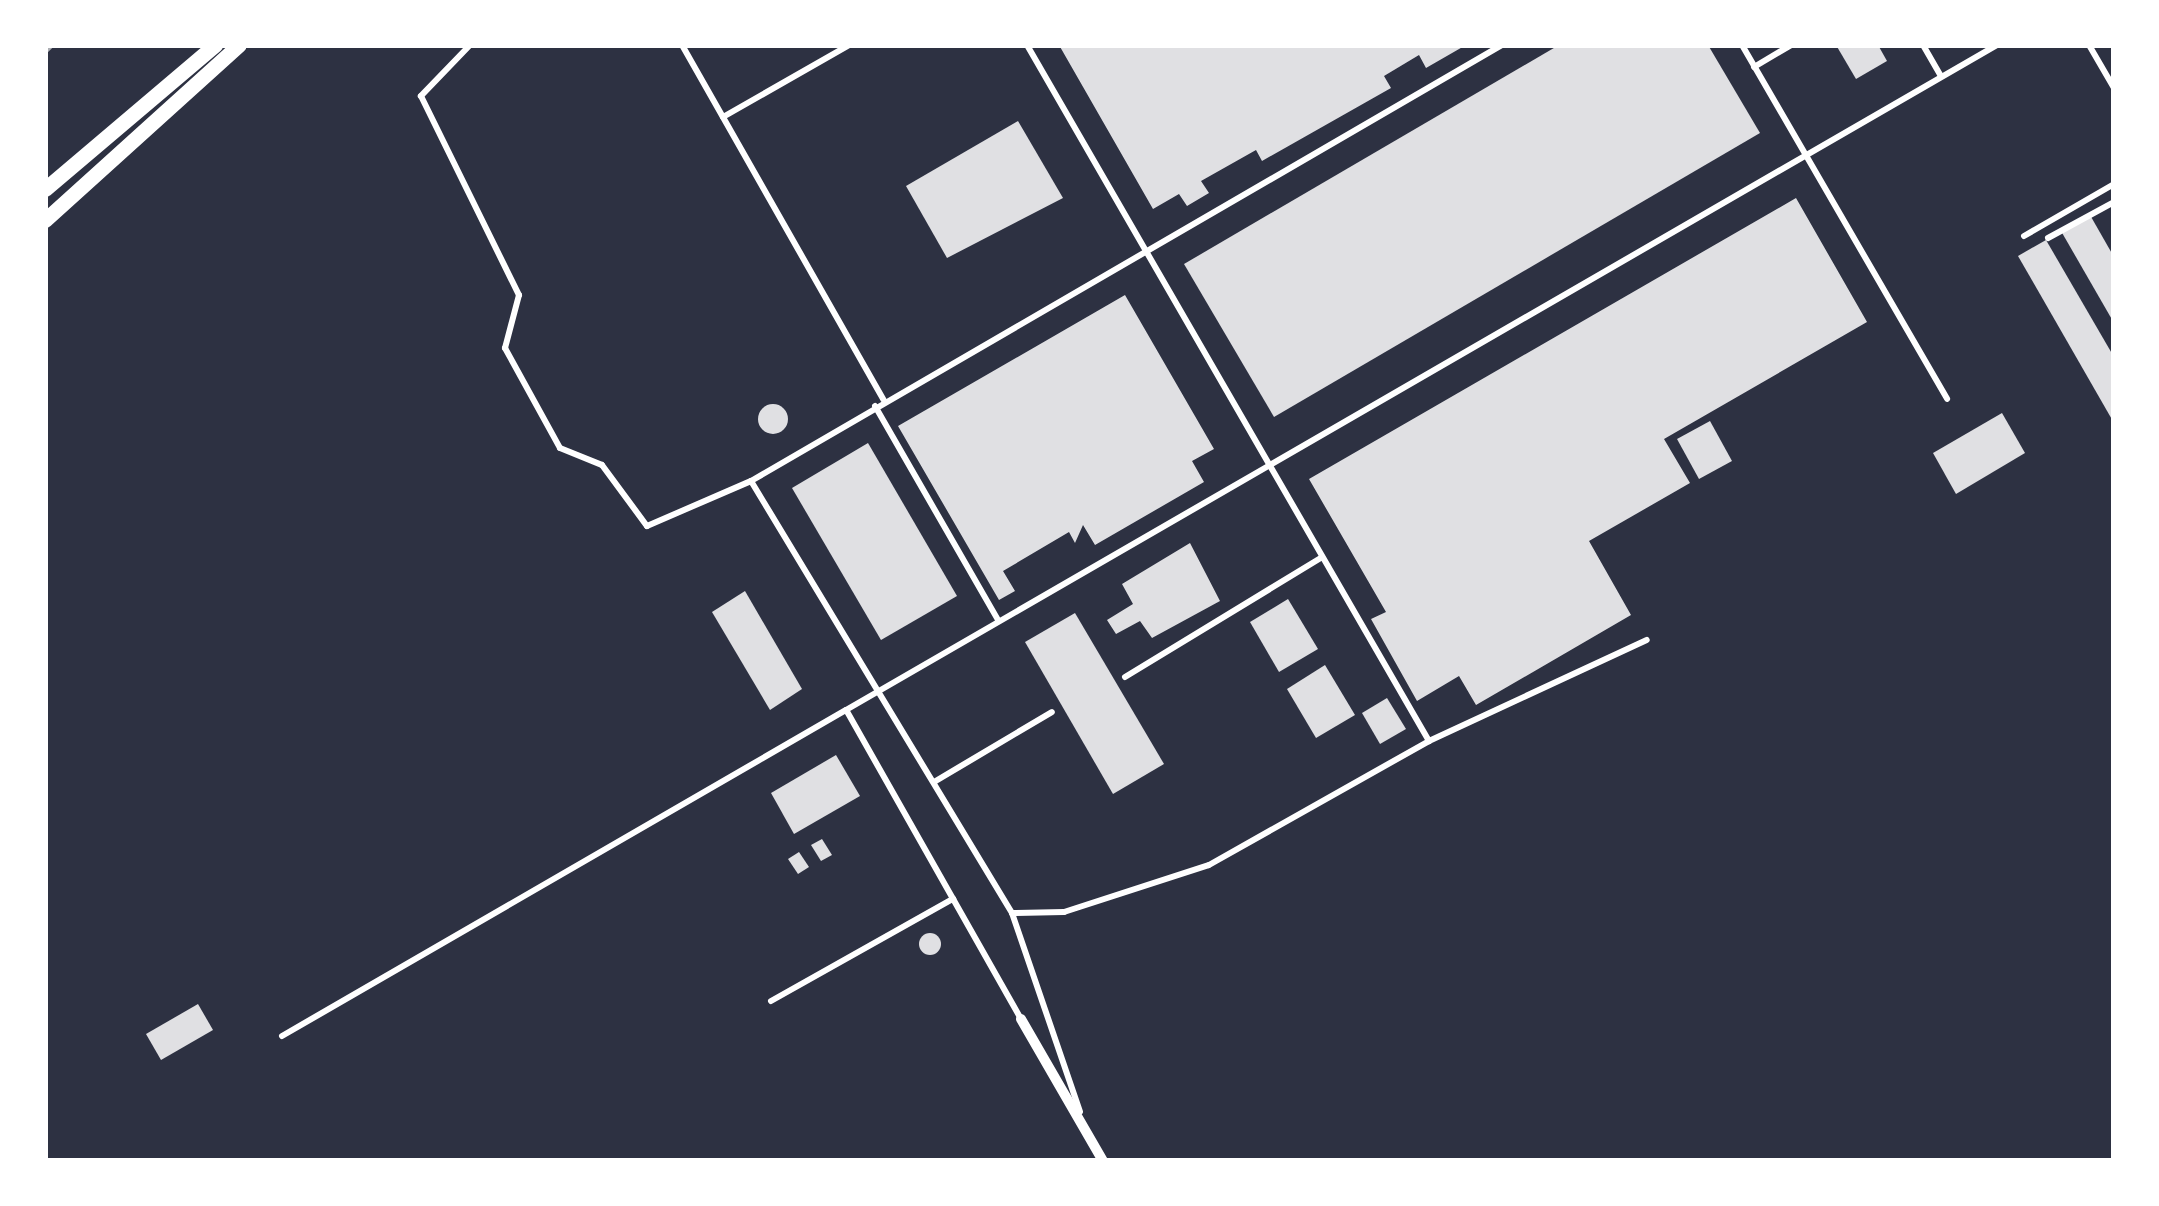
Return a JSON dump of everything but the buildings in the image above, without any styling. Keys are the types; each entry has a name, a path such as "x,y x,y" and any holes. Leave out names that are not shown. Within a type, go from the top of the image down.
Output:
{"main road":[{"path":"45,189 215,45"},
{"path":"45,220 239,45"}],"street":[{"path":"1021,1019 1102,1161"}],"lane":[{"path":"470,45 421,96 519,295 506,348 560,448 602,465 647,526 751,481 1502,45"},
{"path":"682,45 884,400"},
{"path":"723,117 849,45"},
{"path":"1027,45 1429,741"},
{"path":"1742,45 1947,399"},
{"path":"1754,67 1791,45"},
{"path":"1923,45 1941,76"},
{"path":"282,1036 846,710 1264,461 1997,45"},
{"path":"2090,45 2114,88"},
{"path":"2024,236 2114,184"},
{"path":"2048,238 2114,202"},
{"path":"874,406 998,620"},
{"path":"751,481 873,693 934,782 1012,913 1051,1000 1084,1130"},
{"path":"1125,677 1321,558"},
{"path":"1012,913 1064,912 1209,865 1429,741 1647,640"},
{"path":"846,710 1021,1019"},
{"path":"934,782 1052,712"},
{"path":"771,1001 953,899"}],"railway":[{"path":"45,51 51,45"}]}
